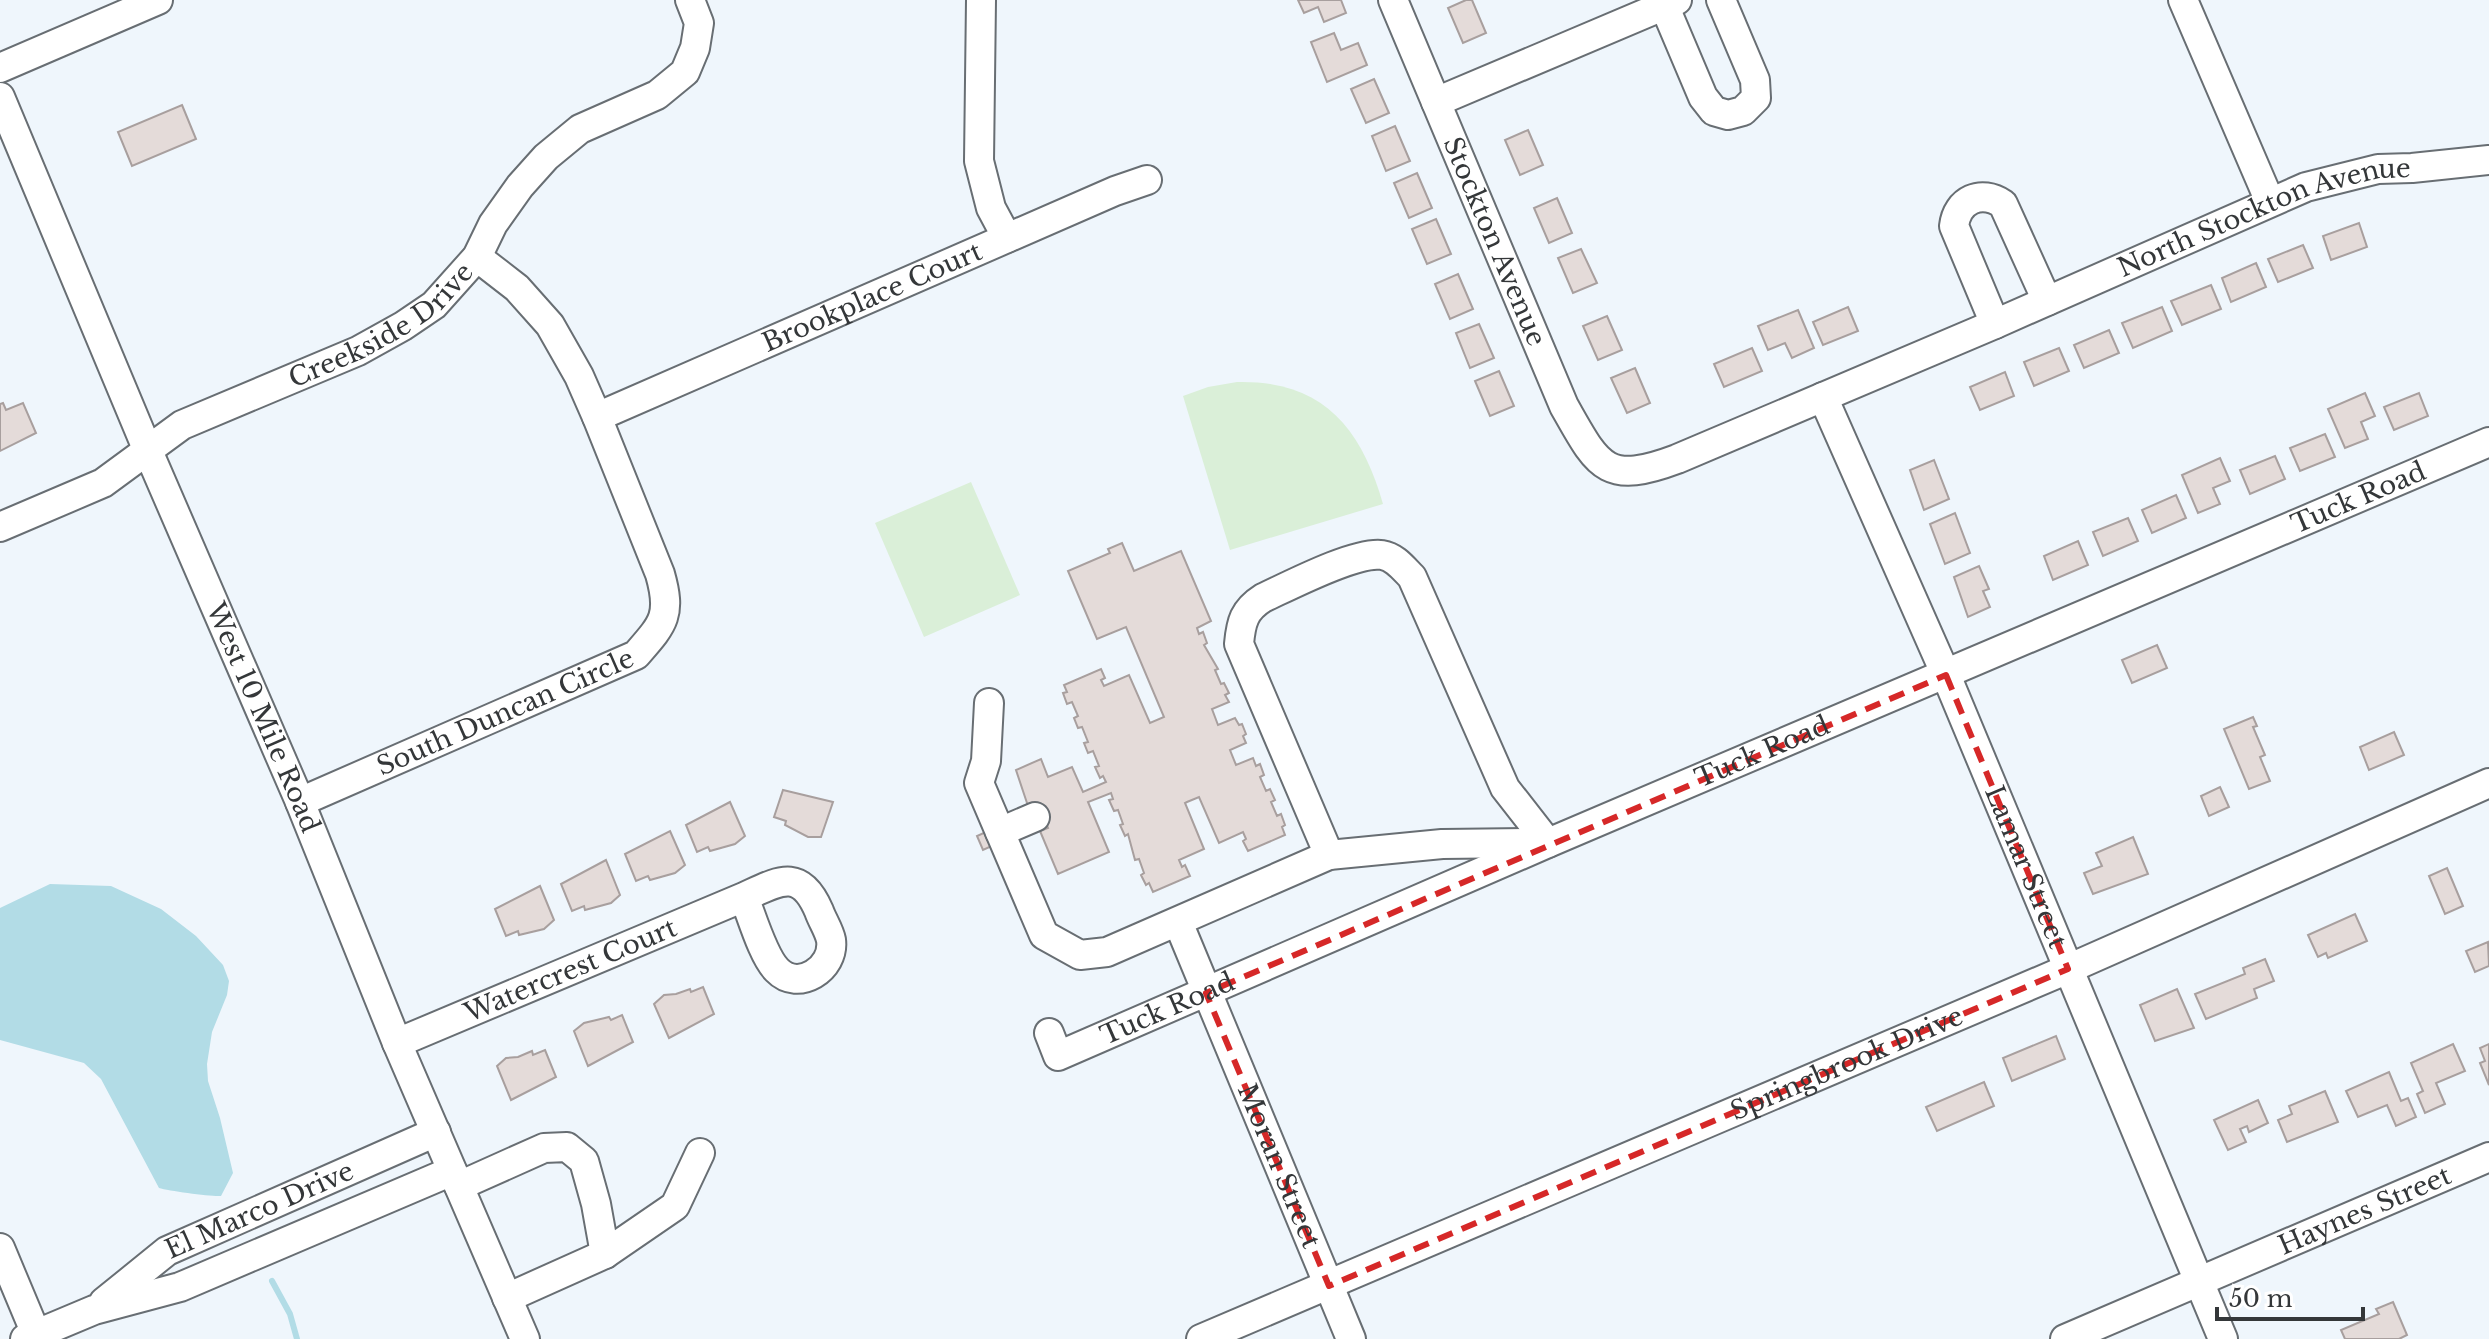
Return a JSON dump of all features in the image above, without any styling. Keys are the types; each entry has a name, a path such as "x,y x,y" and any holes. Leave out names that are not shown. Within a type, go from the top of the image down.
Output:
{"street":[{"path":"0,68 158,0"},
{"name":"Creekside Drive","path":"0,527 103,483 182,425 358,351 434,305 477,257 493,224 546,157 580,129 657,95 685,72 695,48 699,23 690,0"},
{"path":"981,0 978,32 979,161 991,208 1007,238"},
{"name":"Stockton Avenue","path":"1393,0 1564,406 1592,453 1603,464 1615,469"},
{"path":"1436,102 1670,3 1703,97 1714,111 1728,115 1743,111 1756,98 1755,80 1721,0"},
{"path":"2183,0 2270,202"},
{"name":"West 10 Mile Road","path":"0,97 148,451 300,802 397,1043 525,1339"},
{"name":"North Stockton Avenue","path":"1615,469 1644,471 1995,324 2306,187 2378,169 2489,160"},
{"name":"Brookplace Court","path":"597,417 1147,180"},
{"path":"1995,324 1954,226 1956,214 1971,199 1986,197 2003,204 2047,301"},
{"name":"South Duncan Circle","path":"300,802 617,665 636,655 663,619 667,599 660,574 579,376 550,325 517,288 477,257"},
{"name":"Lamar Street","path":"1823,397 1946,675 2223,1339"},
{"name":"Tuck Road","path":"1049,1033 1058,1056 1548,843 2489,442"},
{"path":"1329,855 1239,644 1241,620 1250,606 1263,598 1353,559 1371,555 1393,559 1412,577 1505,788 1548,843"},
{"path":"989,703 986,761 979,783 1044,935 1080,955 1107,952 1329,855 1442,844 1548,843"},
{"name":"Springbrook Drive","path":"1201,1339 2068,969 2489,783"},
{"path":"1000,832 1035,817"},
{"name":"Watercrest Court","path":"397,1043 744,897"},
{"name":"Moran Street","path":"1178,922 1351,1339"},
{"name":"El Marco Drive","path":"94,1310 167,1251 436,1132"},
{"name":"El Marco Drive","path":"31,1337 94,1310 180,1287 456,1178 544,1148 567,1147 584,1161 605,1254"},
{"path":"507,1298 605,1254 675,1206 700,1153"},
{"name":"Haynes Street","path":"2065,1339 2489,1157"},
{"path":"0,1248 31,1337"}],"highlighted area":[{"path":"1946,675 2068,969 1329,1286 1206,993"}],"green space":[{"path":"1237,382 1293,389 1315,399 1334,413 1363,452 1383,504 1230,550 1183,396 1208,387"},
{"path":"971,482 1020,595 924,637 875,523"}],"water":[{"path":"50,884 111,886 161,909 196,936 223,965 229,981 227,995 212,1032 207,1064 208,1081 233,1173 221,1196 159,1188 101,1079 84,1063 0,1040 0,908"}],"building":[{"path":"1298,0 1341,0 1346,13 1324,22 1318,7 1304,13"},
{"path":"1472,0 1486,33 1463,43 1448,8"},
{"path":"1334,33 1341,50 1358,43 1367,65 1327,82 1311,42"},
{"path":"1374,79 1389,113 1366,123 1351,89"},
{"path":"182,105 196,139 132,166 118,132"},
{"path":"1395,126 1410,161 1386,171 1372,136"},
{"path":"1528,130 1543,165 1520,175 1505,140"},
{"path":"1417,173 1432,208 1409,218 1394,183"},
{"path":"1557,198 1572,233 1549,243 1534,208"},
{"path":"1436,219 1451,254 1427,264 1412,229"},
{"path":"2359,223 2367,247 2331,260 2323,236"},
{"path":"2303,245 2313,268 2278,282 2268,259"},
{"path":"1581,249 1597,283 1573,293 1558,258"},
{"path":"2256,263 2266,287 2231,302 2222,278"},
{"path":"1458,274 1473,309 1450,319 1435,284"},
{"path":"2211,285 2221,309 2182,325 2171,301"},
{"path":"1848,307 1858,331 1823,345 1813,322"},
{"path":"2162,307 2172,331 2133,348 2122,323"},
{"path":"1798,310 1814,348 1792,358 1785,343 1768,350 1758,326"},
{"path":"1607,316 1622,350 1598,360 1583,326"},
{"path":"1479,324 1494,358 1470,368 1456,333"},
{"path":"2109,330 2119,353 2084,368 2074,345"},
{"path":"1752,348 1762,371 1724,387 1714,364"},
{"path":"2059,348 2069,371 2034,386 2024,362"},
{"path":"1635,368 1650,403 1627,413 1611,378"},
{"path":"1499,371 1514,406 1490,416 1475,381"},
{"path":"2005,372 2014,396 1980,410 1970,387"},
{"path":"2365,393 2375,416 2361,422 2368,439 2345,448 2328,409"},
{"path":"2419,393 2428,416 2394,430 2384,407"},
{"path":"3,403 6,410 23,403 36,433 0,451 0,404"},
{"path":"2325,434 2335,457 2300,471 2290,448"},
{"path":"2275,456 2285,479 2250,494 2240,470"},
{"path":"2220,458 2230,481 2213,488 2220,504 2198,513 2182,475"},
{"path":"1934,460 1949,499 1924,510 1910,470"},
{"path":"2176,495 2186,518 2152,533 2142,510"},
{"path":"1955,513 1970,553 1945,564 1930,524"},
{"path":"2128,518 2138,541 2103,556 2093,532"},
{"path":"2078,541 2088,565 2053,580 2044,556"},
{"path":"1122,543 1134,571 1181,551 1211,621 1197,628 1199,634 1203,632 1207,643 1204,645 1218,669 1215,670 1221,684 1224,683 1229,693 1225,695 1229,702 1212,709 1218,725 1235,718 1239,725 1242,724 1246,743 1230,750 1236,765 1253,758 1256,766 1260,764 1264,775 1260,777 1266,791 1270,789 1275,800 1271,802 1285,825 1282,827 1285,835 1248,851 1243,832 1219,843 1199,797 1185,803 1204,849 1179,860 1190,876 1153,892 1141,875 1144,873 1139,859 1135,860 1128,834 1125,836 1120,825 1123,824 1118,810 1114,811 1109,800 1113,799 1111,793 1088,802 1109,852 1058,874 1040,831 1048,828 1038,805 1029,809 1016,770 1041,759 1048,777 1072,767 1083,792 1106,782 1103,776 1100,778 1095,767 1099,766 1093,751 1088,753 1084,743 1088,742 1074,718 1078,716 1072,702 1067,704 1063,693 1067,692 1064,685 1101,669 1104,686 1129,675 1150,723 1164,717 1126,627 1097,639 1068,571 1110,553 1108,549"},
{"path":"1979,566 1989,589 1983,591 1990,607 1968,617 1954,577"},
{"path":"2157,645 2167,668 2132,683 2122,660"},
{"path":"2253,717 2257,726 2253,727 2265,755 2260,757 2270,781 2249,789 2224,729"},
{"path":"2394,732 2404,755 2369,770 2360,747"},
{"path":"2220,787 2229,807 2209,816 2201,796"},
{"path":"783,790 833,802 821,837 808,837 785,825 786,821 774,817"},
{"path":"730,802 745,836 735,844 710,851 708,847 697,852 686,825"},
{"path":"670,831 685,865 675,873 650,880 648,876 636,881 625,854"},
{"path":"988,831 994,845 983,850 977,836"},
{"path":"2133,837 2148,874 2093,894 2084,873 2102,866 2096,853"},
{"path":"606,860 620,895 611,903 585,910 584,906 572,911 561,884"},
{"path":"2447,868 2463,906 2445,914 2429,876"},
{"path":"540,886 554,920 544,929 519,935 518,931 506,936 495,909"},
{"path":"2355,914 2367,941 2328,958 2326,953 2318,957 2308,935"},
{"path":"2488,942 2489,966 2475,972 2466,951"},
{"path":"2265,959 2274,981 2254,989 2257,998 2206,1019 2195,994 2245,974 2243,968"},
{"path":"703,987 714,1014 669,1038 654,1004 664,995 690,989 691,992"},
{"path":"2177,989 2194,1028 2155,1041 2140,1005"},
{"path":"622,1015 633,1042 588,1066 574,1031 584,1023 609,1017 611,1020"},
{"path":"2056,1036 2065,1059 2012,1081 2003,1058"},
{"path":"2453,1044 2465,1071 2436,1083 2445,1104 2425,1113 2417,1094 2423,1091 2411,1063"},
{"path":"2489,1044 2489,1085 2480,1063 2485,1061 2480,1048"},
{"path":"545,1050 556,1077 511,1100 497,1066 506,1058 532,1051 533,1055"},
{"path":"2389,1072 2401,1101 2408,1098 2416,1117 2396,1126 2387,1105 2358,1117 2346,1091"},
{"path":"1984,1082 1994,1106 1937,1131 1926,1107"},
{"path":"2325,1091 2338,1122 2287,1142 2278,1120 2292,1114 2289,1106"},
{"path":"2258,1100 2268,1123 2249,1132 2247,1126 2240,1129 2246,1142 2228,1150 2214,1120"},
{"path":"2393,1302 2407,1335 2399,1339 2345,1339 2341,1330 2379,1314 2376,1309"}],"waterway":[{"path":"272,1281 290,1314 297,1339"}]}
